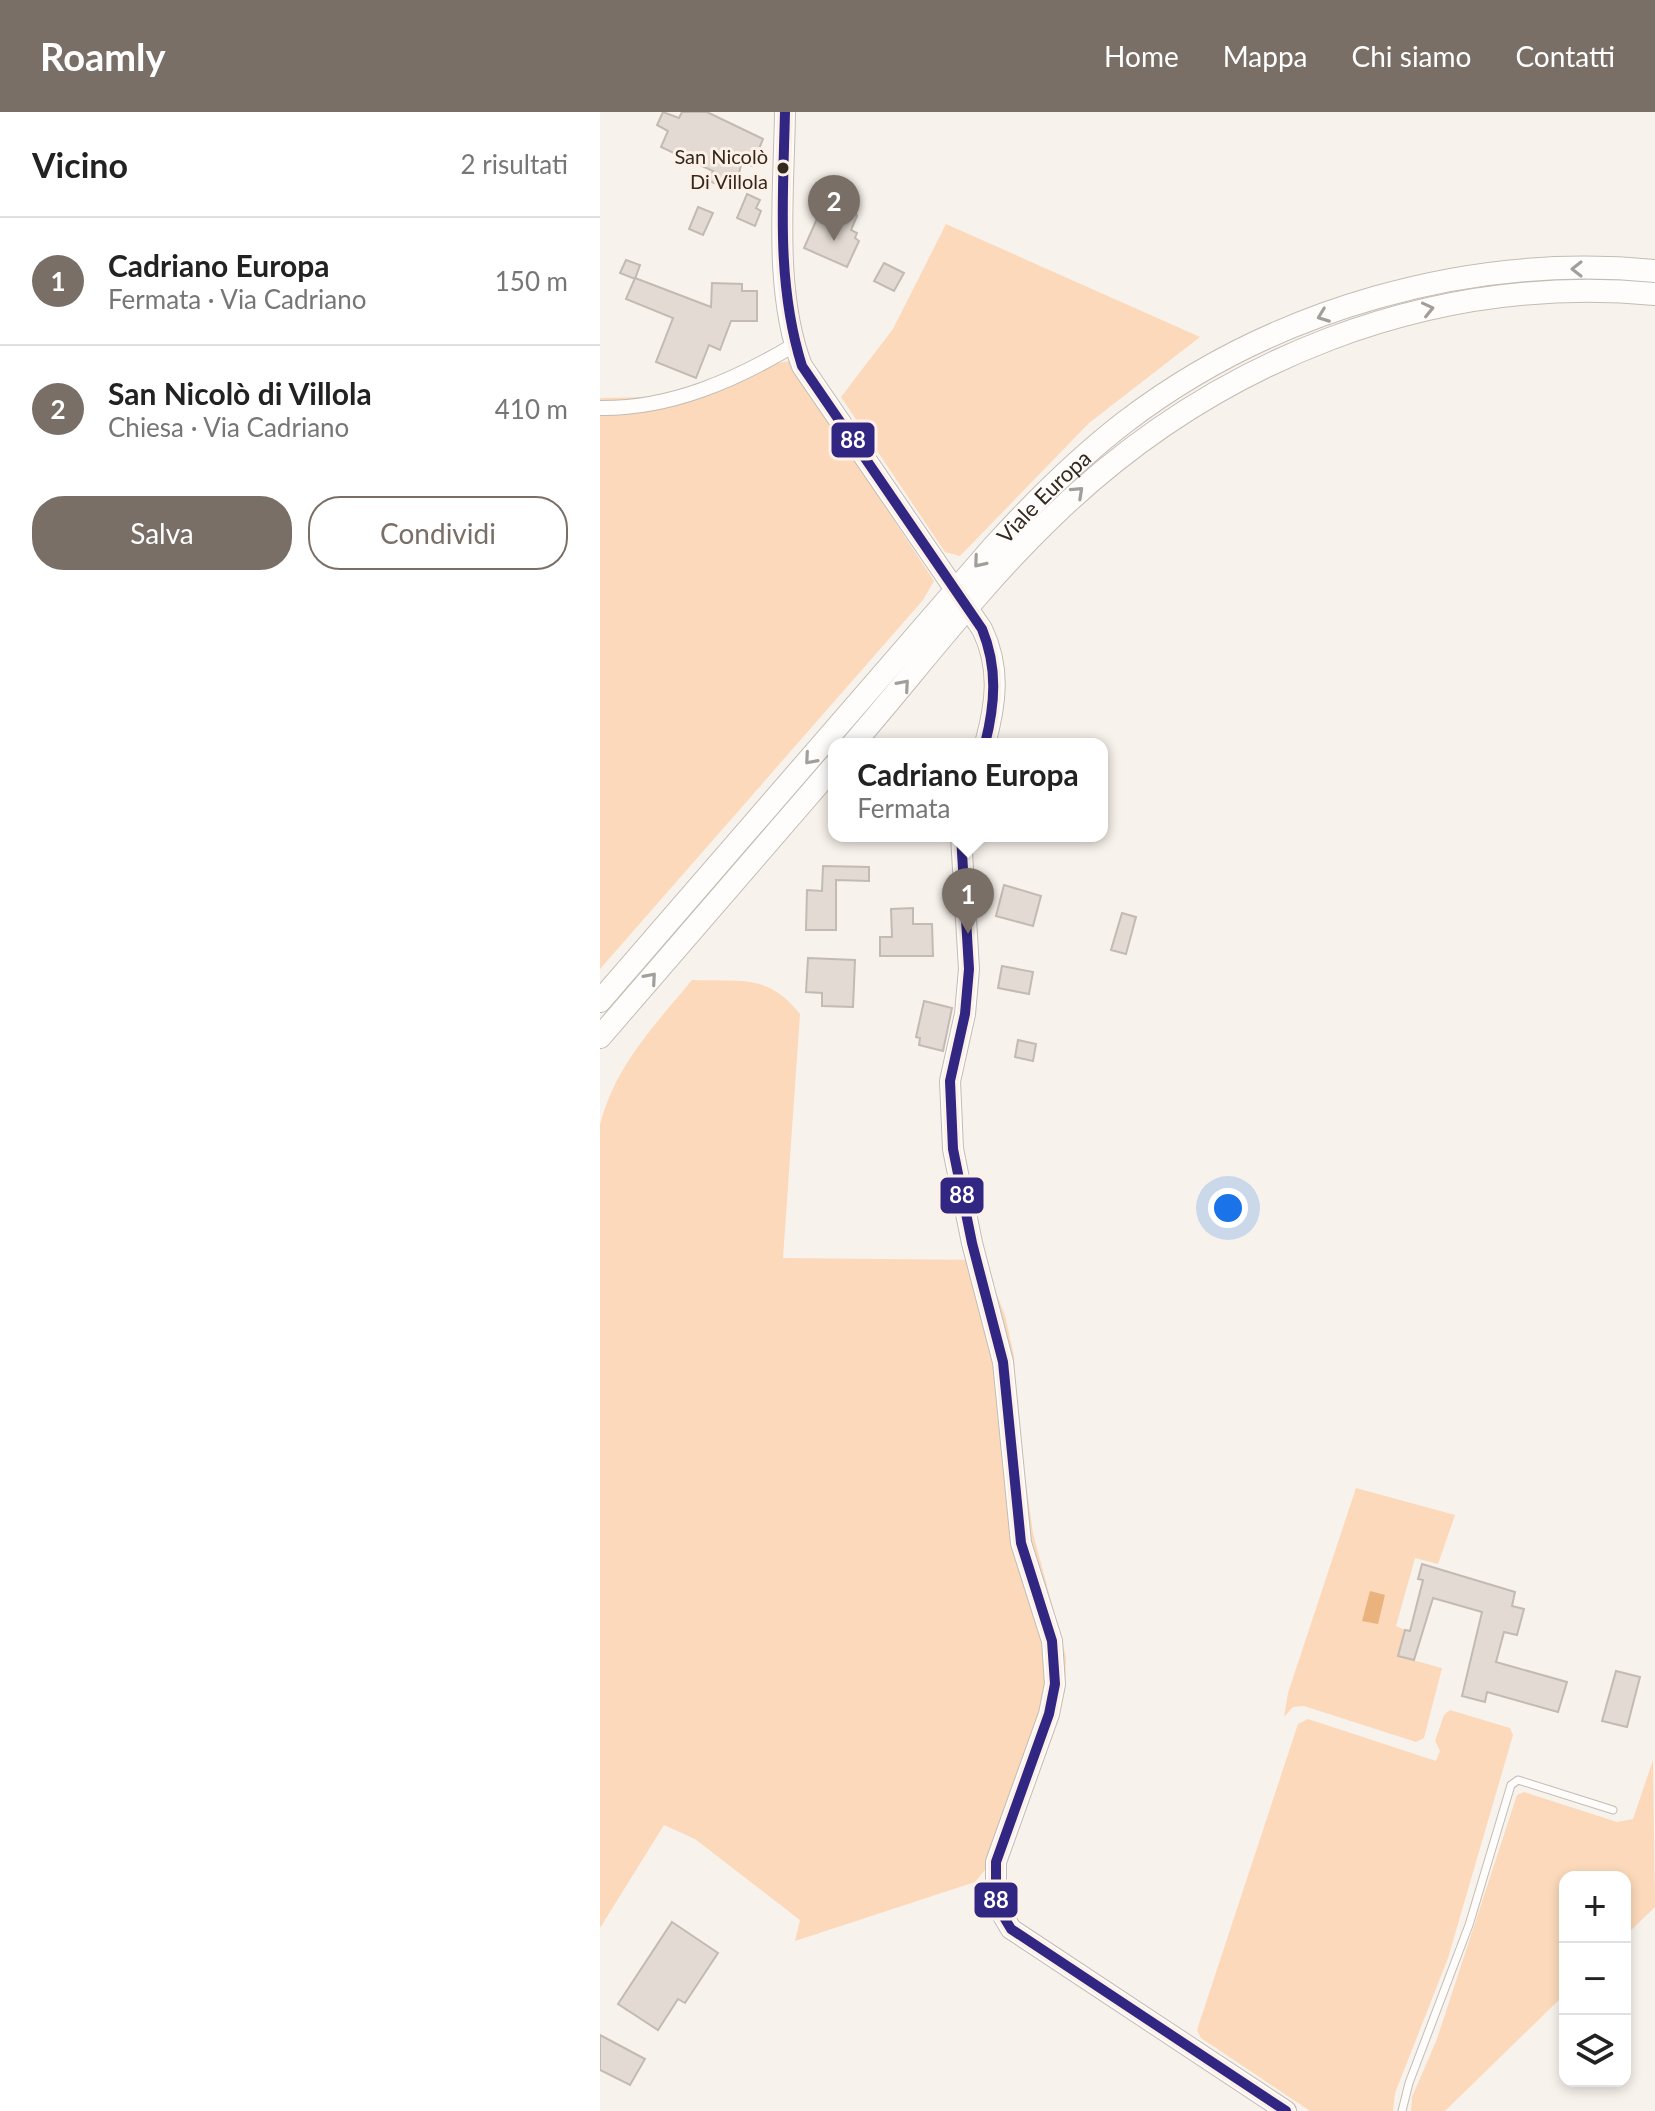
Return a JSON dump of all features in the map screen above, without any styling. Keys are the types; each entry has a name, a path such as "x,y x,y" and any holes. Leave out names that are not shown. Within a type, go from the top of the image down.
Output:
{"main road":[{"name":"Viale Europa","path":"600,1001 1032,503 1078,461 1157,401 1249,347 1347,306 1450,281 1565,269 1655,271"},
{"name":"Viale Europa","path":"858,738 1049,519 1098,474 1181,412 1261,366 1355,328 1453,303 1570,291 1655,294"},
{"path":"600,1037 828,773"}],"street":[{"path":"785,112 785,272 794,345 802,366 958,588 991,647 995,666 994,704 986,738"},
{"path":"600,408 676,399 750,371 794,345"},
{"path":"961,842 969,969 965,1014 950,1081 953,1149 972,1243 1003,1362 1021,1543 1028,1575 1052,1641 1055,1684 1049,1714 996,1862 996,1904 1011,1929 1286,2111"}],"lane":[{"path":"1402,2111 1409,2083 1469,1925 1511,1785 1518,1780 1613,1810"}],"shaded area":[{"path":"946,224 1200,337 1089,423 960,556 945,552 841,397 893,329"},
{"path":"789,361 934,581 923,600 600,969 600,398 650,397 699,386 738,371"},
{"path":"692,980 752,982 776,992 800,1014 783,1258 983,1260 1005,1315 1014,1356 1016,1414 1033,1533 1066,1657 1065,1691 1000,1852 975,1882 795,1941 800,1920 695,1839 664,1825 600,1928 600,1125 615,1084 626,1065"},
{"path":"1356,1488 1455,1515 1438,1564 1415,1558 1396,1626 1405,1630 1398,1656 1442,1668 1424,1738 1416,1742 1304,1706 1293,1707 1284,1717 1288,1693"},
{"path":"1370,1591 1385,1595 1378,1624 1362,1621"},
{"path":"1450,1710 1510,1728 1513,1735 1448,1958 1395,2093 1393,2111 1310,2111 1201,2038 1197,2030 1298,1724 1308,1719 1436,1761 1440,1751 1435,1741 1444,1715"},
{"path":"1653,1760 1655,1907 1631,1930 1631,1871 1559,1871 1559,2000 1445,2111 1411,2111 1412,2097 1437,2039 1517,1795 1524,1792 1617,1822 1633,1819"}],"building":[{"path":"663,112 679,118 682,112 707,112 763,139 752,166 742,162 734,191 709,181 713,171 661,147 668,131 657,125"},
{"path":"747,194 760,200 756,208 761,211 755,226 737,218"},
{"name":"San Nicolò Di Villola","path":"828,194 853,205 857,216 851,230 857,233 855,238 859,241 847,267 804,248"},
{"path":"698,207 713,213 703,235 689,229"},
{"path":"626,260 640,265 635,279 620,273"},
{"path":"884,263 904,273 894,291 874,281"},
{"path":"635,278 711,307 712,283 742,284 742,291 757,291 757,321 731,321 720,350 709,345 696,378 656,362 673,318 626,299"},
{"path":"823,866 869,867 869,881 836,880 836,930 806,930 807,890 822,891"},
{"path":"1004,885 1041,896 1033,926 996,916"},
{"path":"913,908 913,924 932,924 933,956 880,956 880,937 892,937 891,909"},
{"path":"1122,913 1136,917 1126,954 1111,950"},
{"path":"808,958 855,960 853,1007 822,1006 822,993 806,992"},
{"path":"1002,966 1033,972 1029,994 998,988"},
{"path":"924,1001 952,1008 943,1051 919,1045 920,1038 916,1037"},
{"path":"1018,1040 1036,1044 1033,1061 1015,1057"},
{"path":"1422,1564 1515,1592 1512,1606 1524,1609 1517,1635 1504,1632 1496,1662 1567,1682 1558,1712 1487,1692 1485,1702 1462,1696 1482,1612 1433,1598 1414,1660 1398,1656 1405,1630 1410,1631 1423,1580 1418,1579"},
{"path":"1616,1671 1640,1677 1627,1727 1602,1721"},
{"path":"672,1922 718,1953 685,2003 678,1999 658,2030 618,2004"},
{"path":"600,2035 645,2059 630,2085 600,2070"}],"transit line":[{"name":"88","path":"785,112 785,272 788,303 802,366 982,629 993,672 986,738"},
{"name":"88","path":"961,842 969,969 965,1014 950,1081 953,1149 972,1243 1003,1362 1021,1543 1052,1641 1055,1684 1049,1714 996,1862 996,1904 1011,1929 1286,2111"}],"place":[{"name":"San Nicolò Di Villola","path":"783,168"},
{"name":"San Nicolò di Villola","path":"834,241"},
{"name":"Cadriano Europa","path":"968,934"}]}
